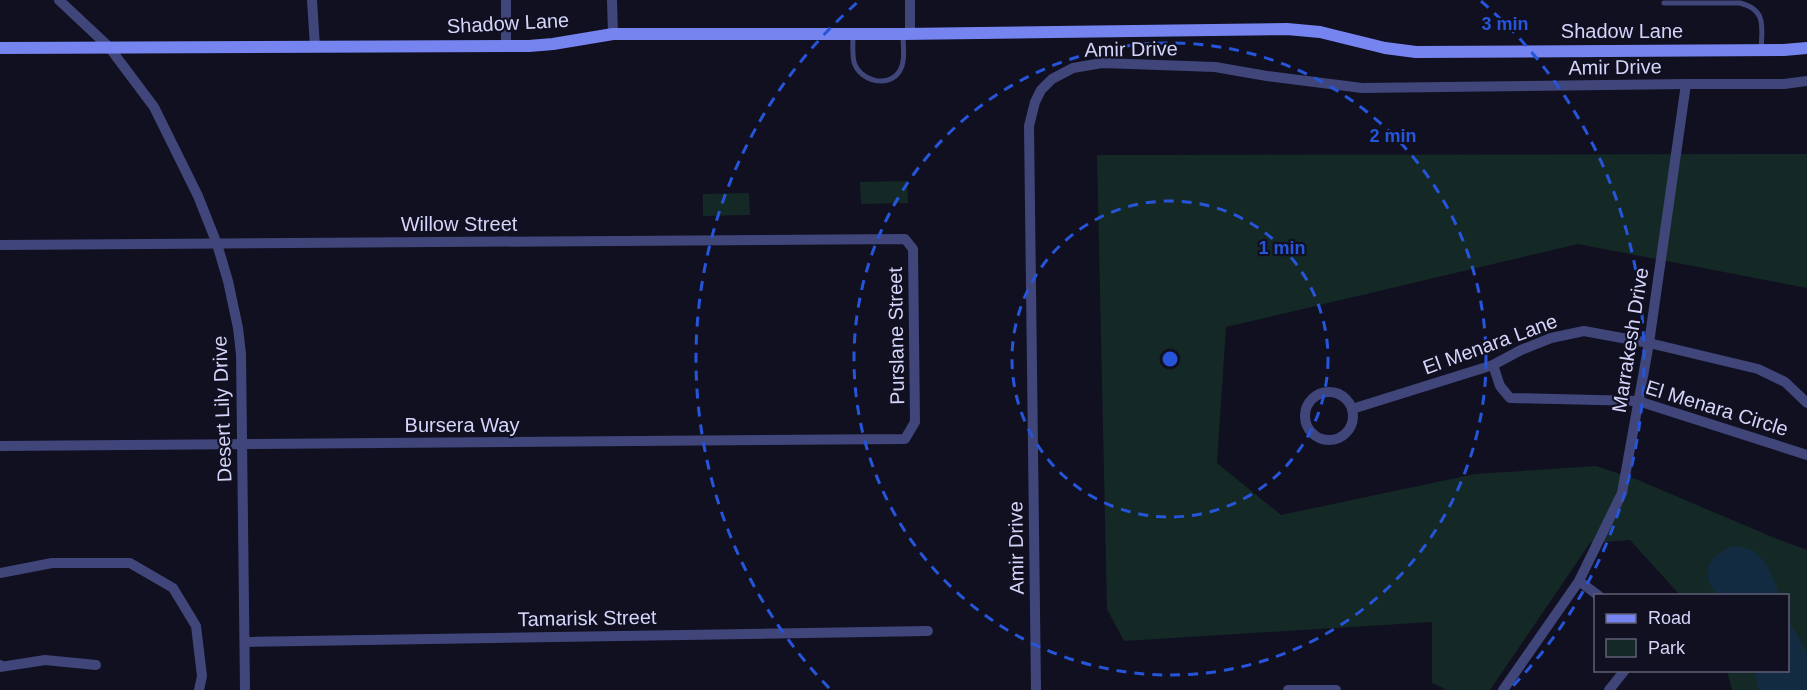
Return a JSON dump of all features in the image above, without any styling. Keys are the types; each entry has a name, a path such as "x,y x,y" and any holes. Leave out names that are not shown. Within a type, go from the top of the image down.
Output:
{"street":[{"name":"Desert Lily Drive","path":"59,0 109,47 154,107 198,196 217,244 228,281 241,354 245,690"},
{"path":"312,0 315,47"},
{"path":"506,0 506,46"},
{"path":"612,0 613,34"},
{"path":"907,34 910,0"},
{"name":"Shadow Lane","path":"0,48 506,46 553,44 613,34 907,34 1287,29 1320,32 1384,48 1416,52 1807,48"},
{"name":"Amir Drive","path":"1036,690 1029,126 1035,102 1041,90 1052,79 1072,68 1102,63 1215,67 1362,88 1686,84"},
{"path":"1686,84 1784,84 1807,81"},
{"name":"Marrakesh Drive","path":"1503,690 1579,581 1622,493 1649,344 1686,84"},
{"name":"Willow Street","path":"0,245 905,238 913,249"},
{"name":"Purslane Street","path":"913,249 915,422"},
{"name":"El Menara Lane","path":"1352,409 1493,365 1551,338 1584,331 1758,369 1785,382 1807,403"},
{"name":"El Menara Circle","path":"1493,365 1500,386 1510,398 1638,401 1807,455"},
{"path":"1335,392 1348,401 1352,409 1353,419 1350,427 1338,438 1325,439 1317,436 1307,423 1306,410 1309,403 1322,393 1335,392"},
{"name":"Bursera Way","path":"0,446 905,439 915,422"},
{"path":"0,573 52,563 130,563 174,588 196,627 202,676 199,690"},
{"path":"1579,581 1596,594"},
{"name":"Tamarisk Street","path":"245,642 928,631"},
{"path":"0,665 0,667 45,660 96,665"},
{"path":"1609,690 1623,672"},
{"path":"1288,690 1335,690"}],"lane":[{"path":"1664,3 1750,5 1762,18 1761,50"},
{"path":"853,34 854,61 861,75 870,79 887,80 894,77 900,70 907,34"}],"green space":[{"path":"1807,154 1807,288 1578,244 1226,327 1217,463 1281,515 1475,474 1596,466 1638,480 1807,550 1807,690 1732,690 1727,672 1789,672 1789,594 1679,594 1630,540 1590,543 1490,690 1447,690 1432,683 1432,622 1124,641 1107,609 1097,155"},
{"path":"907,181 908,203 861,204 860,182"},
{"path":"749,193 750,215 703,216 703,194"}],"water":[{"path":"1733,546 1743,547 1759,556 1769,569 1779,594 1716,594 1708,579 1708,566 1724,550"},
{"path":"1789,622 1807,652 1807,690 1758,690 1755,672 1789,672"}]}
